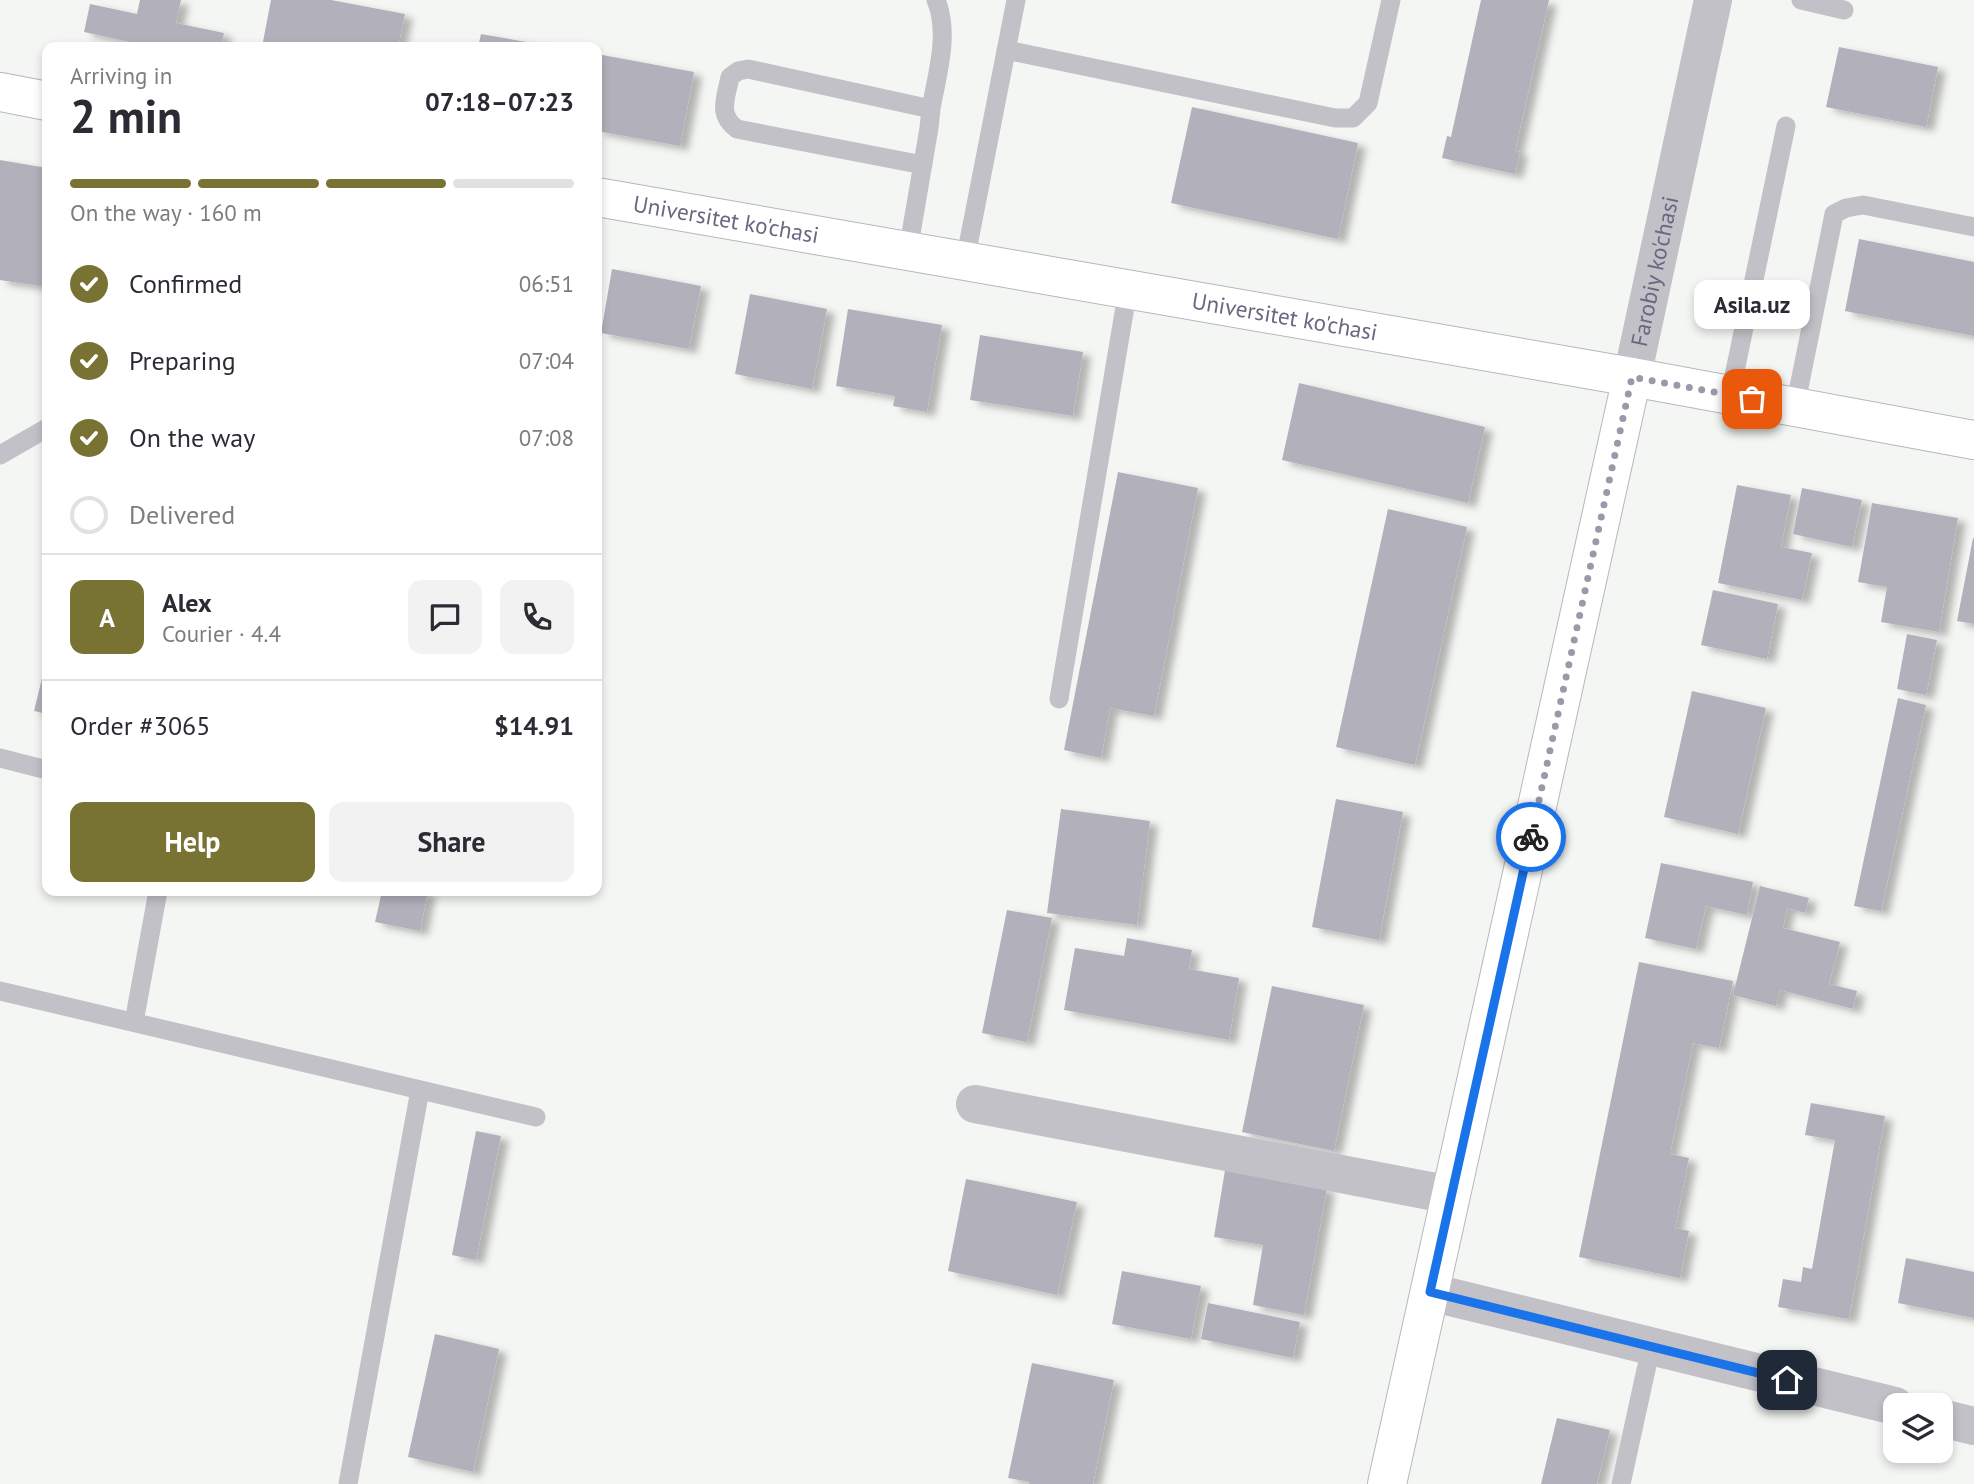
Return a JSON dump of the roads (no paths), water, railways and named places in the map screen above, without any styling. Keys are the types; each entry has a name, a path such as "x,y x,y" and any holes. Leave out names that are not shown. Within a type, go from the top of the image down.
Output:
{"main road":[{"path":"0,92 42,100"},
{"name":"Universitet ko'chasi","path":"602,198 1632,377 1974,440"},
{"name":"Farobiy ko'chasi","path":"1387,1484 1632,377"}],"street":[{"name":"Farobiy ko'chasi","path":"1632,377 1713,0"},
{"path":"975,1104 1451,1195"},
{"path":"1430,1292 1883,1403"},
{"path":"1953,1421 1974,1426"}],"lane":[{"path":"908,251 943,43 936,0"},
{"path":"965,261 1016,0"},
{"path":"1006,50 1335,118 1353,118 1368,103 1391,0"},
{"path":"1801,0 1844,9"},
{"path":"923,165 737,129 728,123 724,113 730,77 738,71 748,69 931,109"},
{"path":"1730,395 1786,127"},
{"path":"1795,407 1835,214 1846,208 1863,205 1974,227"},
{"path":"1059,699 1128,289"},
{"path":"0,455 42,431"},
{"path":"0,758 42,768"},
{"path":"134,1022 157,896"},
{"path":"0,991 536,1117"},
{"path":"348,1484 420,1090"},
{"path":"1621,1484 1651,1347"}],"place":[{"name":"Asila.uz","path":"1752,399"}]}
